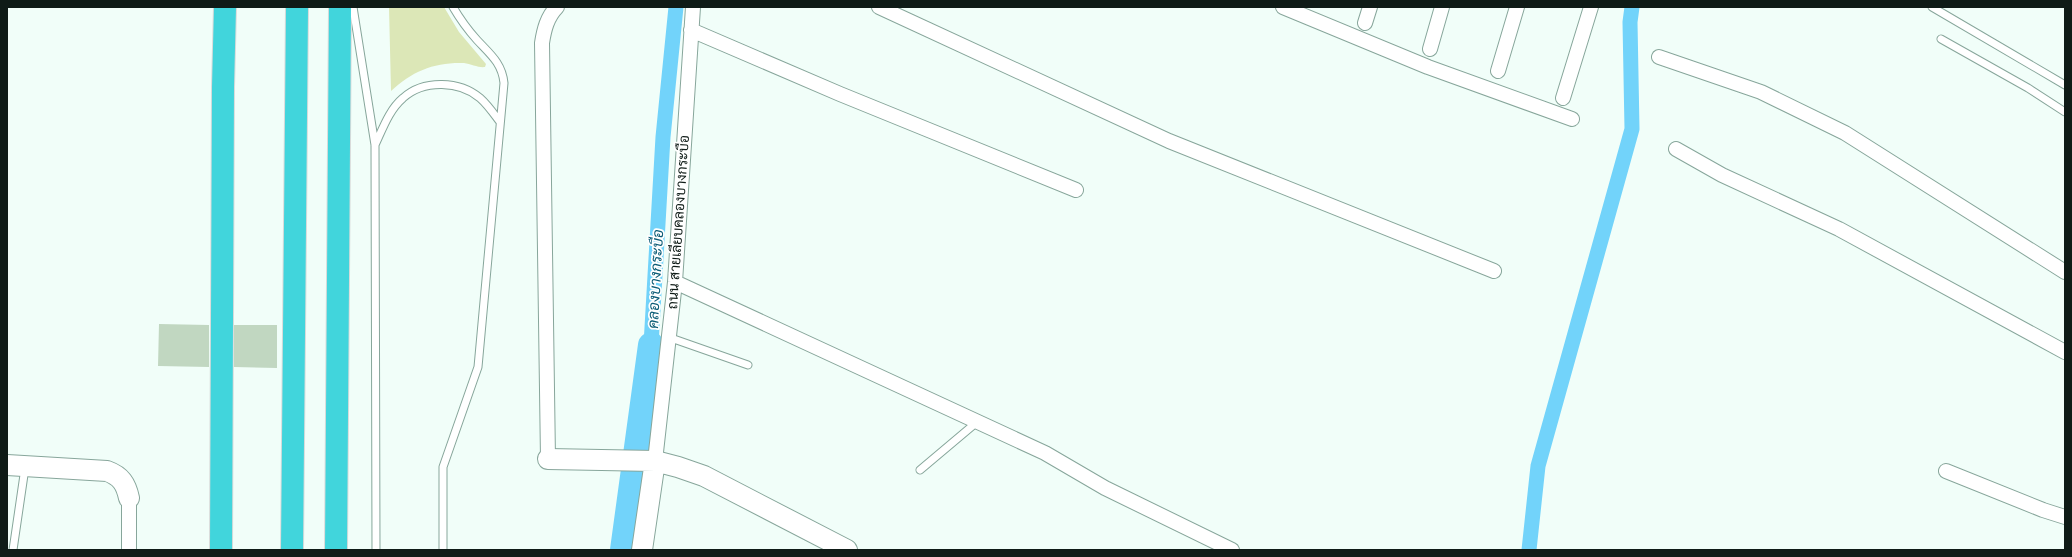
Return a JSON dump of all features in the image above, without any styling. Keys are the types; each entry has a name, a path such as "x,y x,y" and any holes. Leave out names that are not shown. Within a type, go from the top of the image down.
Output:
{"highway":[{"path":"221,550 222,86 225,7"},
{"path":"292,550 297,7"},
{"path":"336,550 340,7"}],"street":[{"path":"557,7 548,19 542,43 548,459 655,461 704,476 847,550"},
{"name":"ถนน สายเลียบคลองบางกระบือ","path":"655,461 675,282 693,7"},
{"path":"879,7 1170,141 1494,271"},
{"path":"1283,7 1428,67 1572,119"},
{"path":"1365,23 1370,7"},
{"path":"1430,49 1442,7"},
{"path":"1498,71 1517,7"},
{"path":"1563,98 1591,7"},
{"path":"691,30 847,97 1076,190"},
{"path":"1659,57 1761,92 1845,133 2065,272"},
{"path":"1676,149 1722,175 1839,229 2065,352"},
{"path":"675,282 1045,453 1112,492 1232,550"},
{"path":"642,550 655,461"},
{"path":"16,465 108,471 115,474 122,480 129,498 129,550"},
{"path":"1946,471 2043,510 2065,517"}],"lane":[{"path":"353,7 375,145 376,550"},
{"path":"443,550 443,467 478,366 504,83 500,67 468,29 453,7"},
{"path":"1932,7 2065,86"},
{"path":"1941,39 2028,88 2065,112"},
{"path":"375,145 385,122 397,104 412,91 431,85 452,86 471,92 487,104 500,122"},
{"path":"668,337 748,365"},
{"path":"920,470 977,422"},
{"path":"13,550 16,465"}],"green space":[{"path":"389,7 444,7 459,32 486,64 485,67 464,63 434,66 424,69 407,78 391,91"}],"building":[{"path":"159,324 209,325 209,367 158,366"},
{"path":"234,325 277,325 277,368 234,367"}],"waterway":[{"name":"คลองบางกระบือ","path":"651,345 663,137 676,7"},
{"path":"1529,550 1538,466 1632,129 1630,22 1632,7"},
{"name":"คลองบางกระบือ","path":"623,550 651,345"}]}
